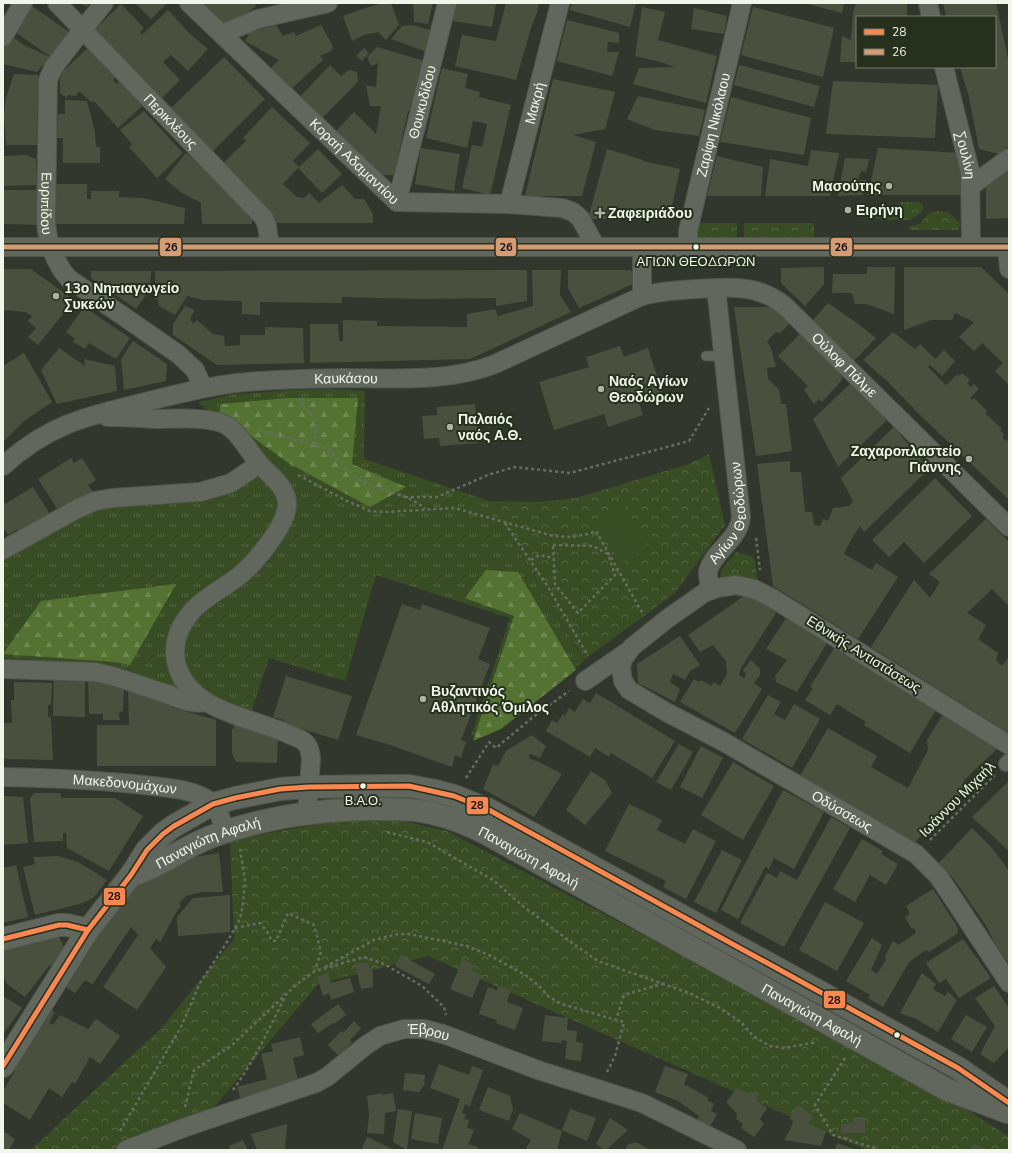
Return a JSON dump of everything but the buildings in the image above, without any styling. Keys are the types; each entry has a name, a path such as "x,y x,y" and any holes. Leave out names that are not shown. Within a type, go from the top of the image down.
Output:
{"street":[{"path":"3,37 22,3"},
{"name":"Περικλέους","path":"57,3 264,218 267,226 270,247"},
{"name":"Ευριπίδου","path":"104,3 54,68 48,80 47,235 61,269 68,278 178,354 195,370 203,388"},
{"name":"Κοραή Αδαμαντίου","path":"189,3 396,202 509,204 562,208 573,212 580,218 596,247"},
{"path":"222,34 258,19 328,3"},
{"name":"Θουκυδίδου","path":"396,202 447,3"},
{"name":"Μακρή","path":"509,204 560,3"},
{"name":"Ζαρίφη Νικόλαου","path":"688,247 688,231 742,3"},
{"path":"928,3 932,16"},
{"name":"Σουλίνη","path":"944,68 970,171 971,247"},
{"path":"971,186 1009,158"},
{"path":"3,247 1008,247 1009,269"},
{"path":"642,247 642,296"},
{"name":"Αγίων Θεοδώρων","path":"711,590 708,572 721,550 737,532 741,517 715,356 716,288"},
{"name":"Ούλοφ Πάλμε","path":"642,296 663,291 744,288 758,291 782,303 1009,527"},
{"name":"Καυκάσου","path":"3,466 37,439 61,426 89,416 203,388 265,380 430,377 470,372 495,364 642,296"},
{"path":"89,416 193,419 218,423 226,426 234,432 259,464 280,485 285,494 287,509 281,525 250,566 194,610 184,624 177,640 175,657 179,672 189,687 206,702 230,714 260,724 307,743 310,751 307,814"},
{"path":"3,550 89,503 112,498 200,492 231,483 259,464"},
{"name":"Εθνικής Αντιστάσεως","path":"711,590 736,585 754,589 768,596 1009,745"},
{"path":"591,676 627,652 652,630 697,598 711,590"},
{"name":"Οδύσσεως","path":"627,652 622,663 622,675 623,681 629,690 666,712 724,742 920,851 939,877 1009,983"},
{"path":"3,669 95,672 195,703 206,702"},
{"name":"Μακεδονομάχων","path":"3,777 99,781 157,786 194,794 213,804"},
{"name":"Παναγιώτη Αφαλή","path":"131,875 148,850 163,834 184,819 213,804 235,798 267,791 309,787 409,786 445,793 480,806 958,1068 1009,1103"},
{"path":"213,804 220,817 231,830"},
{"name":"Παναγιώτη Αφαλή","path":"131,875 151,867 203,840 231,830 275,819 307,814 369,809 401,809 428,812 457,820 481,831 946,1088 1009,1113"},
{"path":"3,1066 88,930 131,875"},
{"path":"3,939 59,925 67,925 88,930"},
{"name":"Έβρου","path":"121,1143 186,1127 316,1082 327,1077 365,1046 380,1036 395,1031 410,1029 430,1030 446,1035 544,1072 642,1103 737,1150"}],"path":[{"path":"300,394 302,406 312,416 316,427 315,444"},
{"path":"402,497 437,497 488,475 514,466 570,472 689,441 710,406"},
{"path":"260,429 325,448 330,451 349,471 368,485 417,503 425,509"},
{"path":"296,474 347,501 370,511 385,512 460,508 505,523 553,536 572,537 596,531 652,630"},
{"path":"464,781 489,742 496,748 556,699 591,676 530,560 505,523"},
{"path":"755,531 761,575"},
{"path":"553,544 593,546 608,554 615,575 578,613 555,584 554,558 553,544"},
{"path":"530,560 539,555 554,558"},
{"name":"Ιωάννου Μιχαήλ","path":"920,851 1007,763"},
{"path":"369,809 369,820 372,825 391,834 427,842 493,880 524,907 574,945 598,961 689,993 720,1008 741,1022 753,1036 770,1046 785,1048 855,1038"},
{"path":"121,1143 176,1037 200,983 240,919 245,880 231,830"},
{"path":"235,928 260,923 268,933 271,940 276,941 288,913 314,925 321,952 315,971"},
{"path":"321,969 374,940 398,934 409,934 467,946 490,956 527,976 549,997 562,1004 624,1022 615,1056 606,1073 601,1072"},
{"path":"186,1127 184,1108 194,1070 231,1046 286,995 315,971 364,957 384,964 422,986 444,1007 448,1023 446,1035"},
{"path":"616,1020 624,995 663,984"},
{"path":"213,1118 245,1073 260,1048 286,995"},
{"path":"855,1038 815,1105 833,1135 874,1148 873,1150"}],"green space":[{"path":"901,202 919,202 923,205 923,211 911,220 884,220 875,218 875,214 883,205 897,206"},
{"path":"936,211 948,212 960,223 959,230 910,230 908,227 920,224 928,214"},
{"path":"694,223 737,223 737,238 694,238"},
{"path":"744,223 814,223 814,238 744,238"},
{"path":"329,389 365,391 364,459 489,501 584,661 499,727 471,736 510,618 376,575 345,681 269,658 251,713 175,689 108,664 3,658 3,555 74,517 108,505 183,503 238,486 263,461 198,402 230,395 291,390"},
{"path":"287,398 358,398 352,464 406,487 370,507 290,464 219,413 221,404"},
{"path":"709,454 725,525 675,593 584,660 489,501 538,502 576,498 689,464"},
{"path":"624,505 649,547 621,564 595,522"},
{"path":"736,552 754,557 758,584 744,578 720,578 722,569"},
{"path":"486,570 518,572 576,670 501,729 473,741 514,616 465,598"},
{"path":"176,584 130,665 115,662 3,654 41,601"},
{"path":"340,820 402,821 447,831 943,1094 1009,1137 1009,1150 866,1150 428,956 318,984 210,1112 119,1146 113,1150 31,1150 162,1027 234,939 230,840"}],"transit line":[{"name":"26","path":"3,247 1009,247"},
{"name":"28","path":"3,1066 88,930 131,875 147,850 163,834 174,826 213,804 280,789 309,787 409,786 454,796 489,810 958,1068 1009,1103"},
{"name":"28","path":"3,939 59,925 67,925 88,930"}],"place":[{"name":"Μασούτης","path":"889,186"},
{"name":"Ειρήνη","path":"848,210"},
{"name":"Ζαφειριάδου","path":"600,213"},
{"name":"ΑΓΙΩΝ ΘΕΟΔΩΡΩΝ","path":"696,247"},
{"name":"13ο Νηπιαγωγείο Συκεών","path":"56,296"},
{"name":"Ναός Αγίων Θεοδώρων","path":"601,389"},
{"name":"Παλαιός ναός Α.Θ.","path":"450,427"},
{"name":"Ζαχαροπλαστείο Γιάννης","path":"969,459"},
{"name":"Βυζαντινός Αθλητικός Όμιλος","path":"423,699"},
{"name":"Β.Α.Ο.","path":"363,786"}]}
